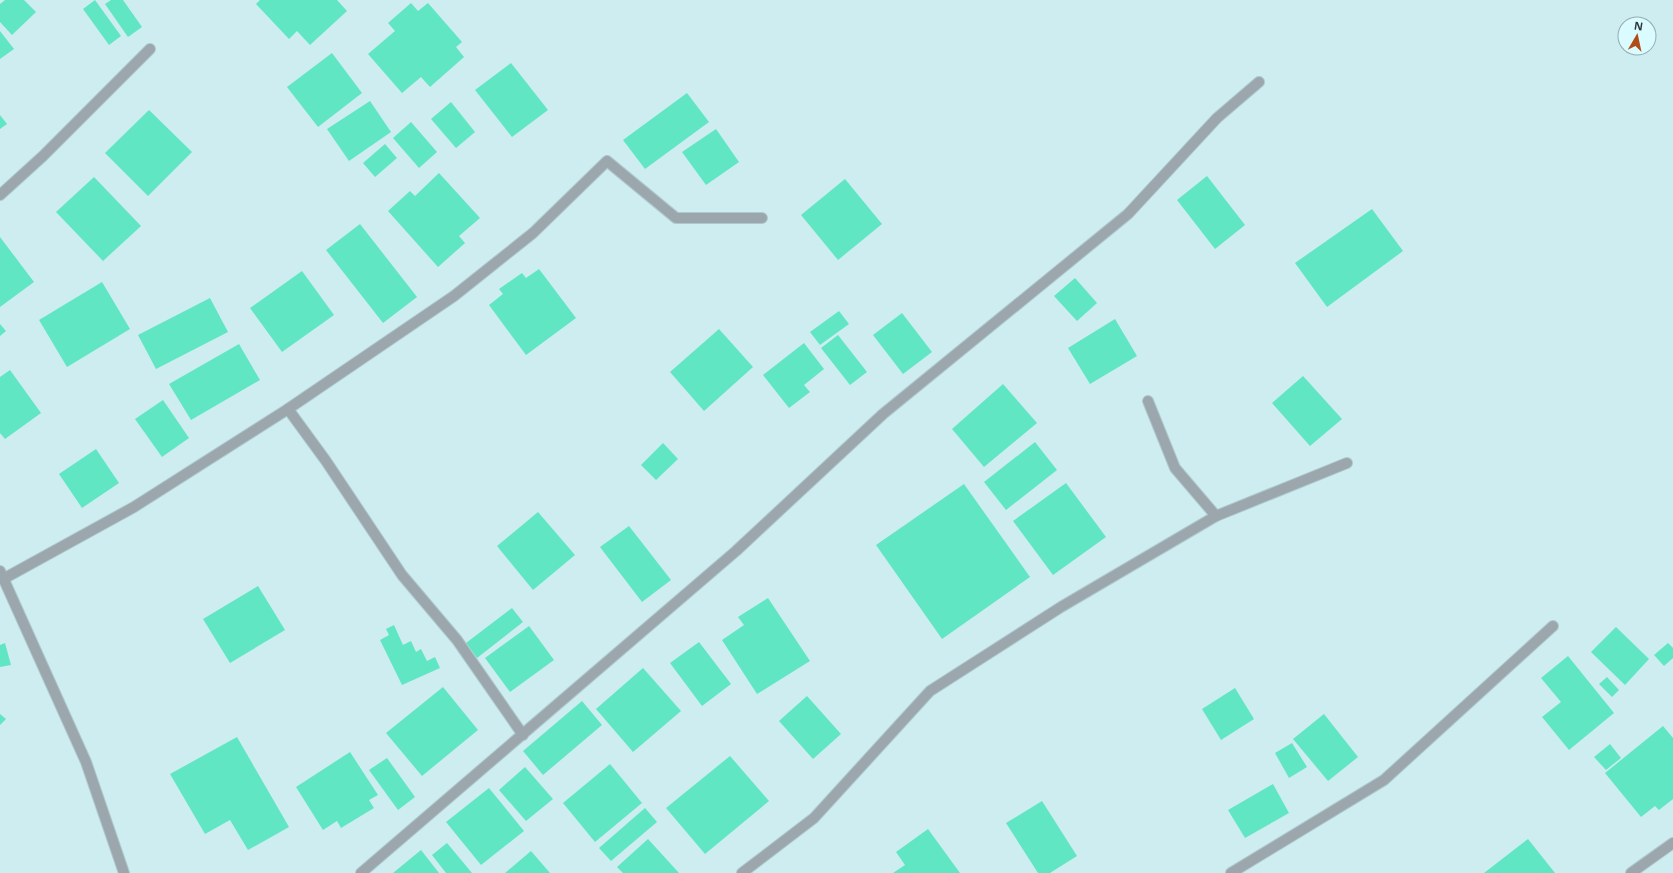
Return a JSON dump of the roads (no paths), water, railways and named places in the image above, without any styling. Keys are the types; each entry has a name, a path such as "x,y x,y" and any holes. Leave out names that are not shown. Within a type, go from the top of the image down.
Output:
{"street":[{"path":"0,195 43,156 150,49"},
{"path":"361,873 736,551 883,414 1128,214 1217,118 1259,82"},
{"path":"124,873 86,762 2,574 134,507 288,409 454,296 533,233 607,161 676,218 762,218"},
{"path":"1148,401 1175,468 1216,516"},
{"path":"288,409 326,461 402,575 457,640 523,735"},
{"path":"742,873 814,818 930,691 1061,607 1216,516 1347,463"},
{"path":"1231,873 1384,780 1553,626"},
{"path":"1631,873 1673,843"}]}
